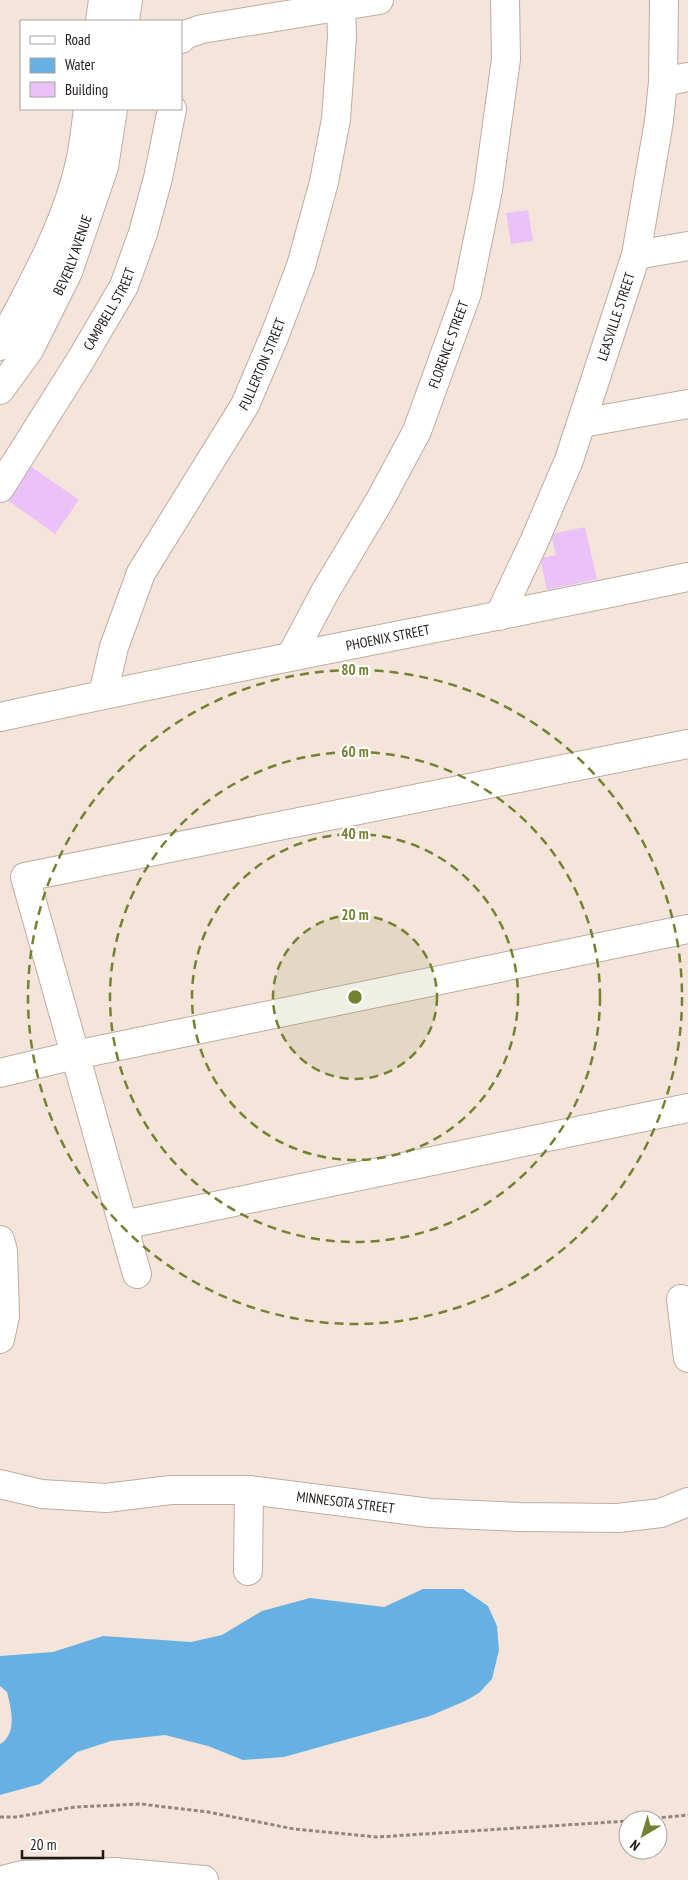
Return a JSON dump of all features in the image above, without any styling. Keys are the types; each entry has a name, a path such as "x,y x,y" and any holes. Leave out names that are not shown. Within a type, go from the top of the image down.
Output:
{"street":[{"path":"100,20 102,0"},
{"path":"125,20 128,0"},
{"path":"182,38 184,35 202,29 379,0"},
{"name":"FLORENCE STREET","path":"291,656 325,592 380,500 417,431 467,293 488,190 506,59 505,0"},
{"name":"LEASVILLE STREET","path":"500,616 569,460 636,255 660,121 676,79 664,0"},
{"name":"FULLERTON STREET","path":"103,694 114,646 141,573 245,405 274,337 300,266 324,182 336,119 342,37 341,7"},
{"name":"BEVERLY AVENUE","path":"0,346 37,276 64,214 80,159 88,110"},
{"name":"BEVERLY AVENUE","path":"0,390 29,350 68,272 104,167 113,110"},
{"name":"CAMPBELL STREET","path":"0,488 80,361 124,286 143,233 158,178 172,110"},
{"path":"636,255 688,246"},
{"path":"582,423 688,404"},
{"name":"PHOENIX STREET","path":"0,717 103,694 688,577"},
{"path":"136,1274 24,877 688,744"},
{"path":"0,1073 74,1055 688,929"},
{"path":"123,1225 688,1108"},
{"path":"0,1240 3,1251 5,1316 0,1339"},
{"path":"681,1299 688,1358"},
{"name":"MINNESOTA STREET","path":"0,1484 42,1494 106,1498 171,1490 249,1490 430,1513 520,1517 618,1518 662,1513 688,1502"},
{"path":"248,1571 249,1490"},
{"path":"3,1880 22,1876 115,1872 204,1880"}],"path":[{"path":"0,1817 16,1817 76,1808 141,1804 208,1812 294,1829 376,1837 618,1822"},
{"path":"668,1817 688,1815"}],"water":[{"path":"423,1589 463,1589 488,1606 497,1626 499,1650 492,1679 479,1693 465,1701 430,1716 284,1757 243,1760 208,1746 165,1735 111,1741 77,1752 40,1784 0,1795 0,1744 9,1733 12,1720 7,1692 0,1686 0,1656 53,1652 103,1636 191,1642 222,1635 262,1611 310,1598 384,1607"}],"building":[{"path":"528,210 533,241 511,244 506,213"},
{"path":"26,463 79,500 55,534 3,497"},
{"path":"585,527 597,579 547,590 540,558 556,555 551,534"}]}
